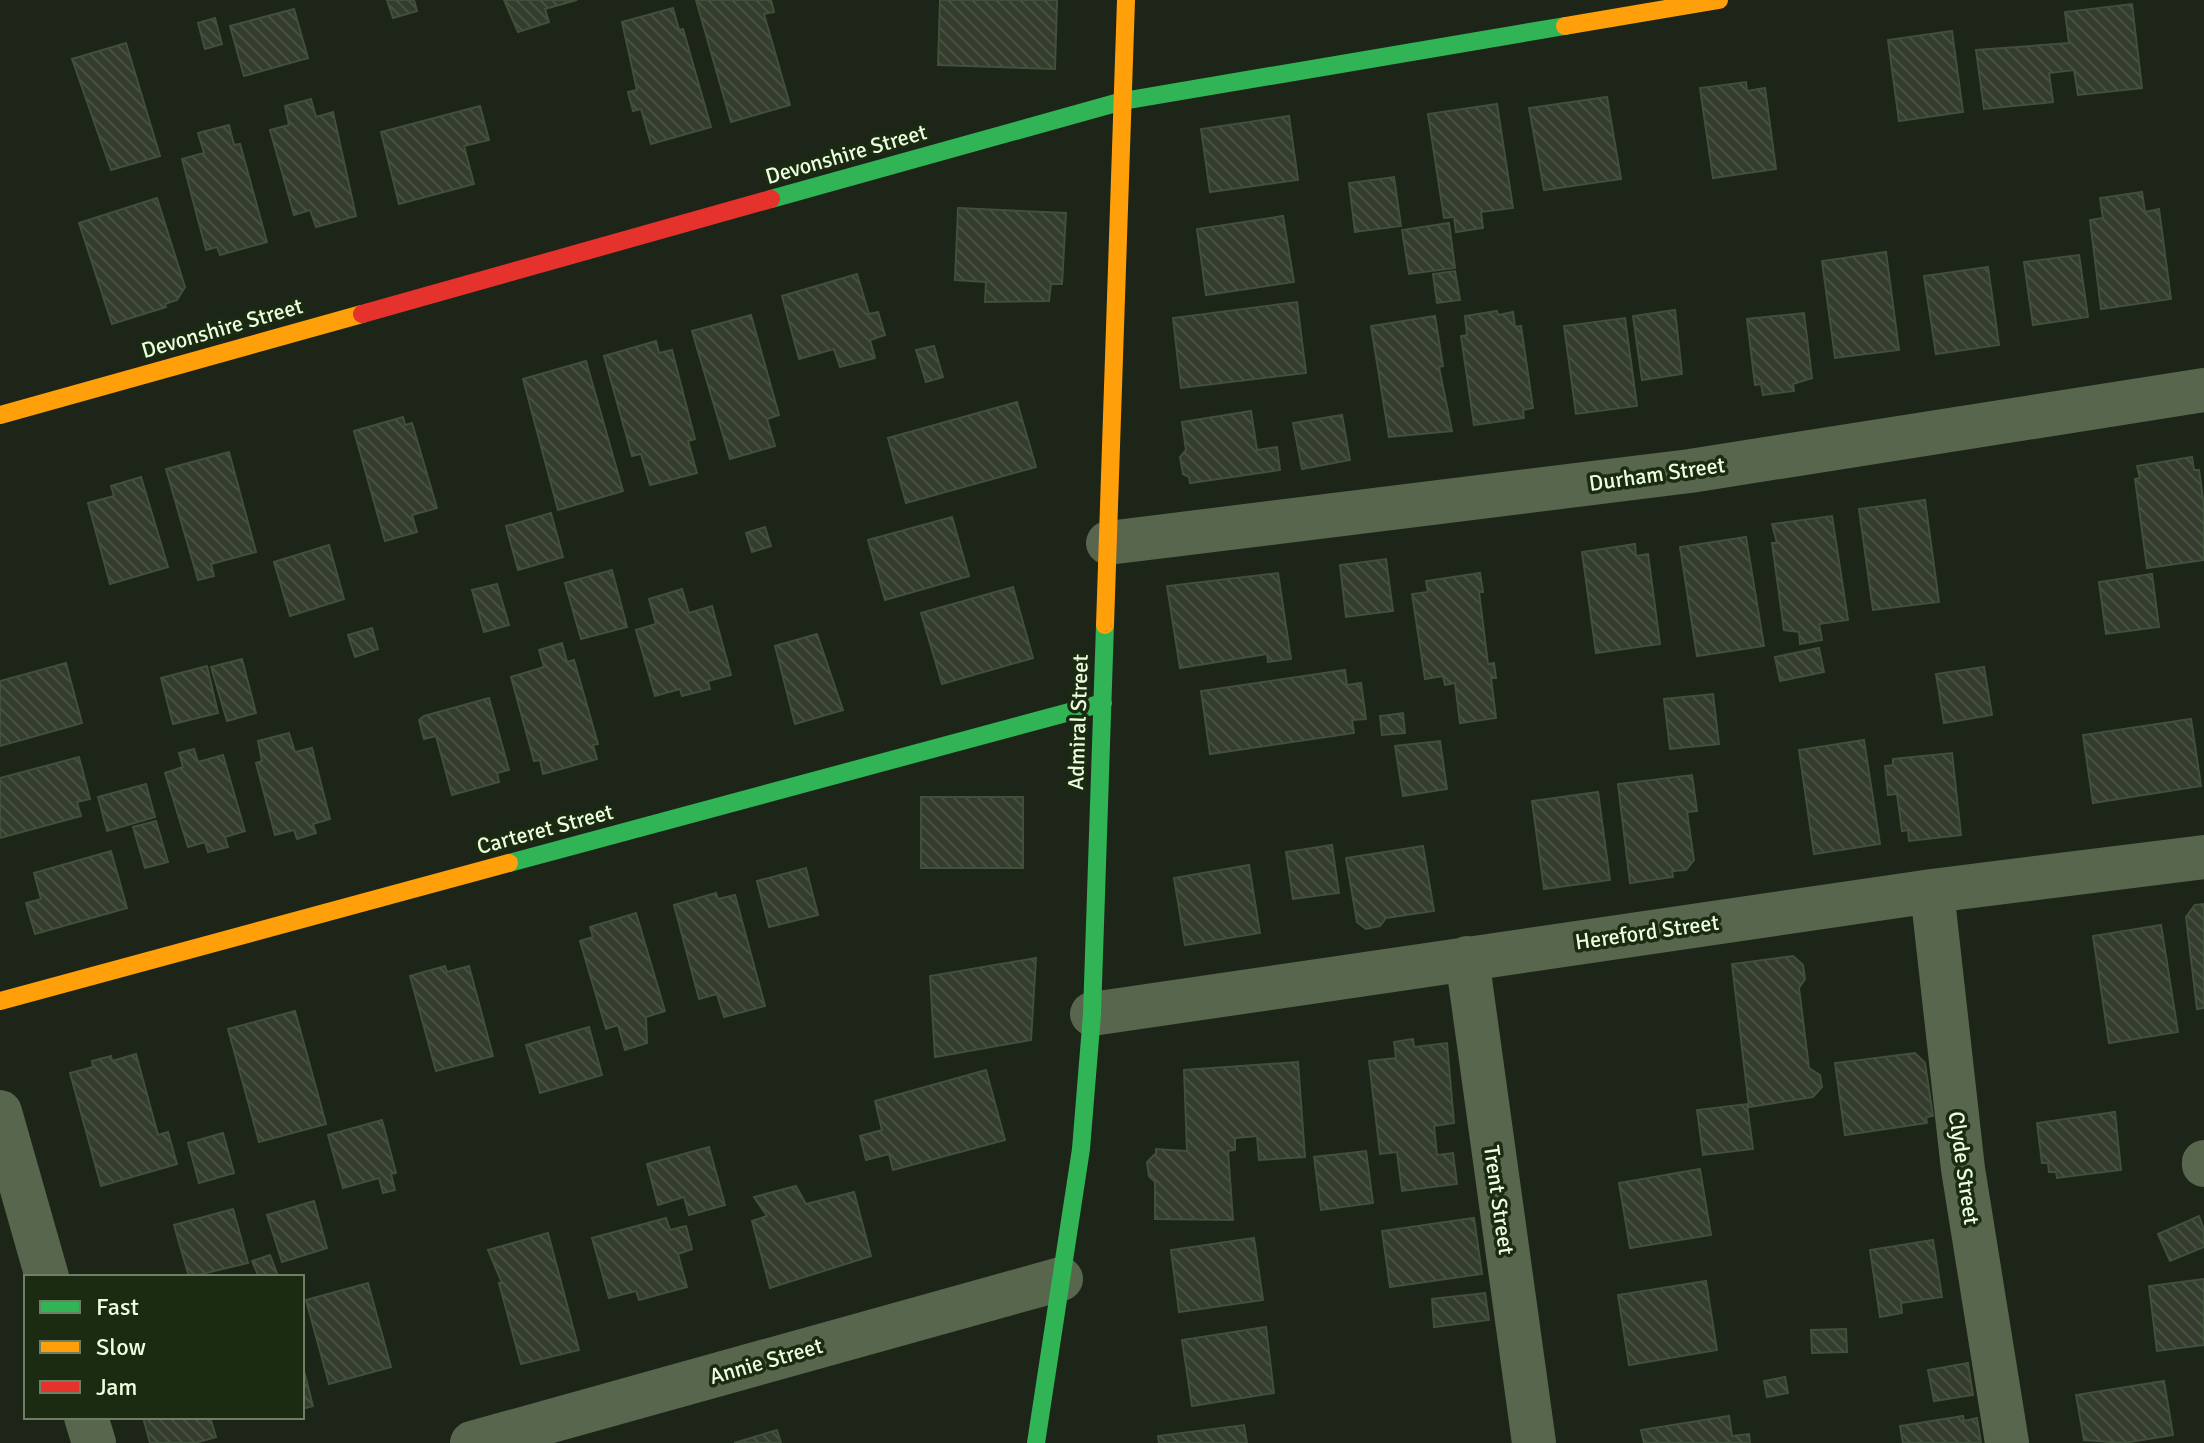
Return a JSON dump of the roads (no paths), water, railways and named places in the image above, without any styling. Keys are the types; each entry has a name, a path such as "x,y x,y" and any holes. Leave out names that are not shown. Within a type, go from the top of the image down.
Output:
{"street":[{"name":"Admiral Street","path":"1036,1443 1081,1149 1092,1014 1126,0"},
{"name":"Devonshire Street","path":"0,415 1123,101 1719,0"},
{"name":"Durham Street","path":"1108,543 1690,471 2204,390"},
{"name":"Carteret Street","path":"0,1001 1103,703"},
{"name":"Hereford Street","path":"1092,1014 1932,891 2204,857"},
{"name":"Clyde Street","path":"1932,891 1963,1169 2007,1443"},
{"name":"Trent Street","path":"1467,958 1534,1443"},
{"path":"0,1112 46,1275"},
{"name":"Annie Street","path":"472,1443 1061,1279"},
{"path":"87,1419 94,1443"}]}
